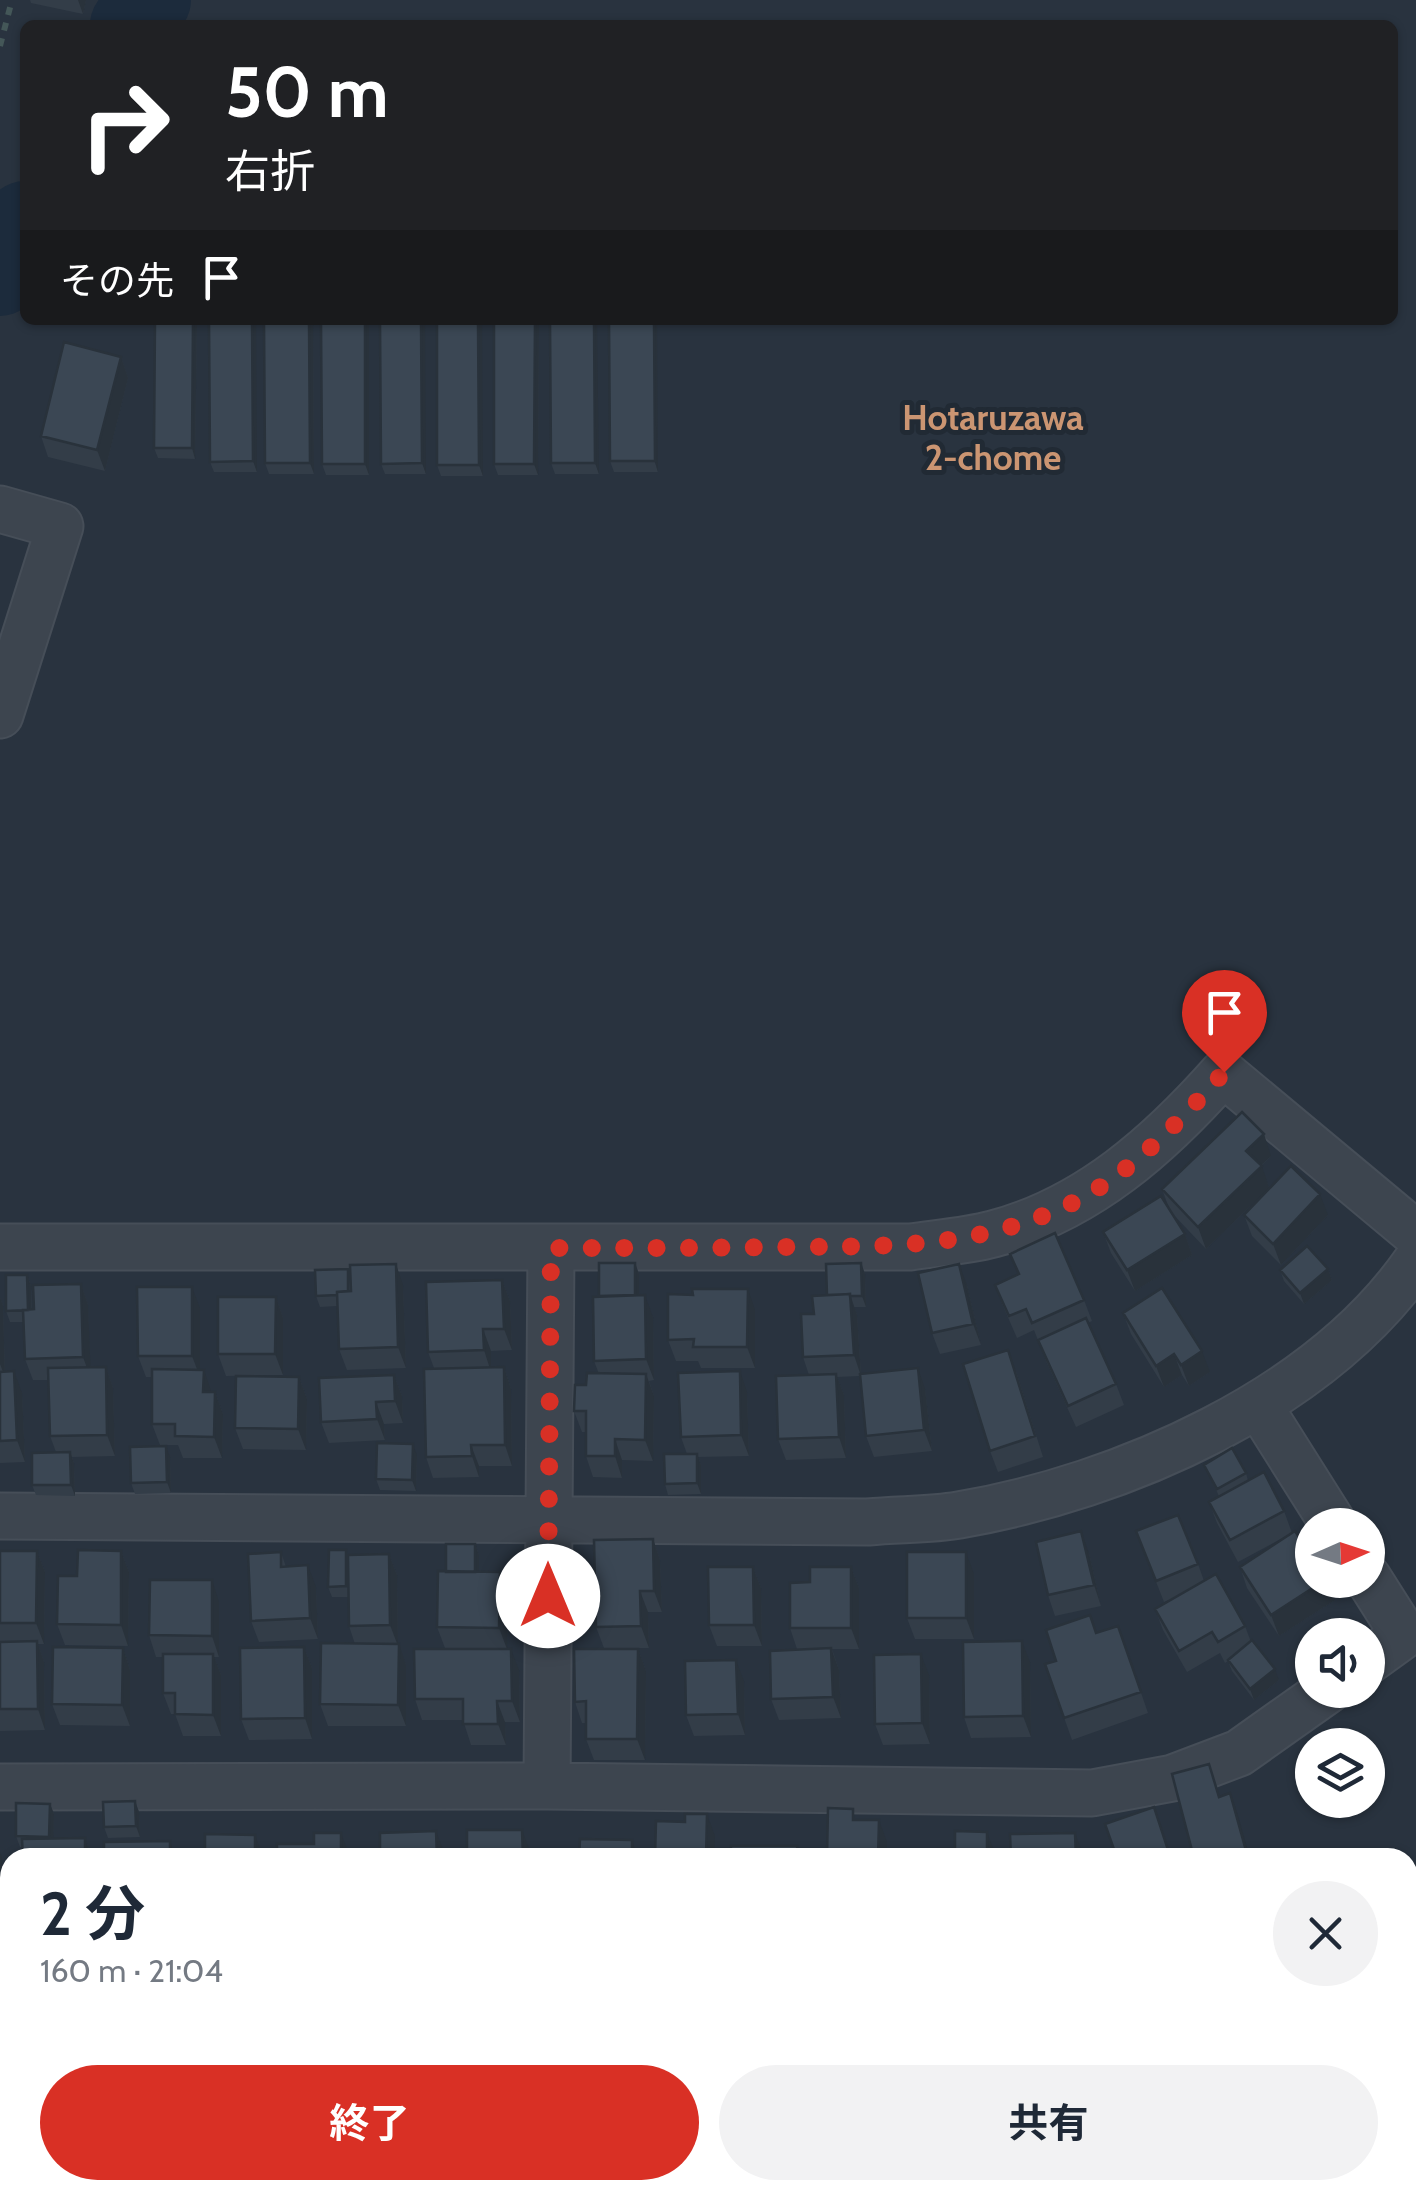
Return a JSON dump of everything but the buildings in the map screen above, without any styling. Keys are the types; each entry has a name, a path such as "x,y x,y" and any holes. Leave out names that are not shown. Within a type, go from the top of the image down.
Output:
{"street":[{"path":"0,509 60,526 0,715"},
{"path":"0,1247 910,1247 993,1234 1064,1207 1126,1168 1174,1128 1224,1072 1416,1234"},
{"path":"548,1786 551,1248"},
{"path":"0,1516 868,1522 956,1515 1108,1478 1258,1406 1352,1334 1394,1294 1416,1262"},
{"path":"1258,1406 1323,1508"},
{"path":"1380,1598 1404,1636 1385,1650"},
{"path":"0,1787 548,1786 1092,1792 1173,1778 1239,1754 1303,1708"}],"path":[{"path":"0,46 12,0"}],"waterway":[{"path":"135,20 150,0"},
{"path":"0,275 20,233"}],"district":[{"name":"Hotaruzawa 2-chome","path":"993,437"}],"route":[{"path":"548,1596 551,1248 910,1247 993,1234 1064,1207 1126,1168 1174,1128 1224,1072"}]}
